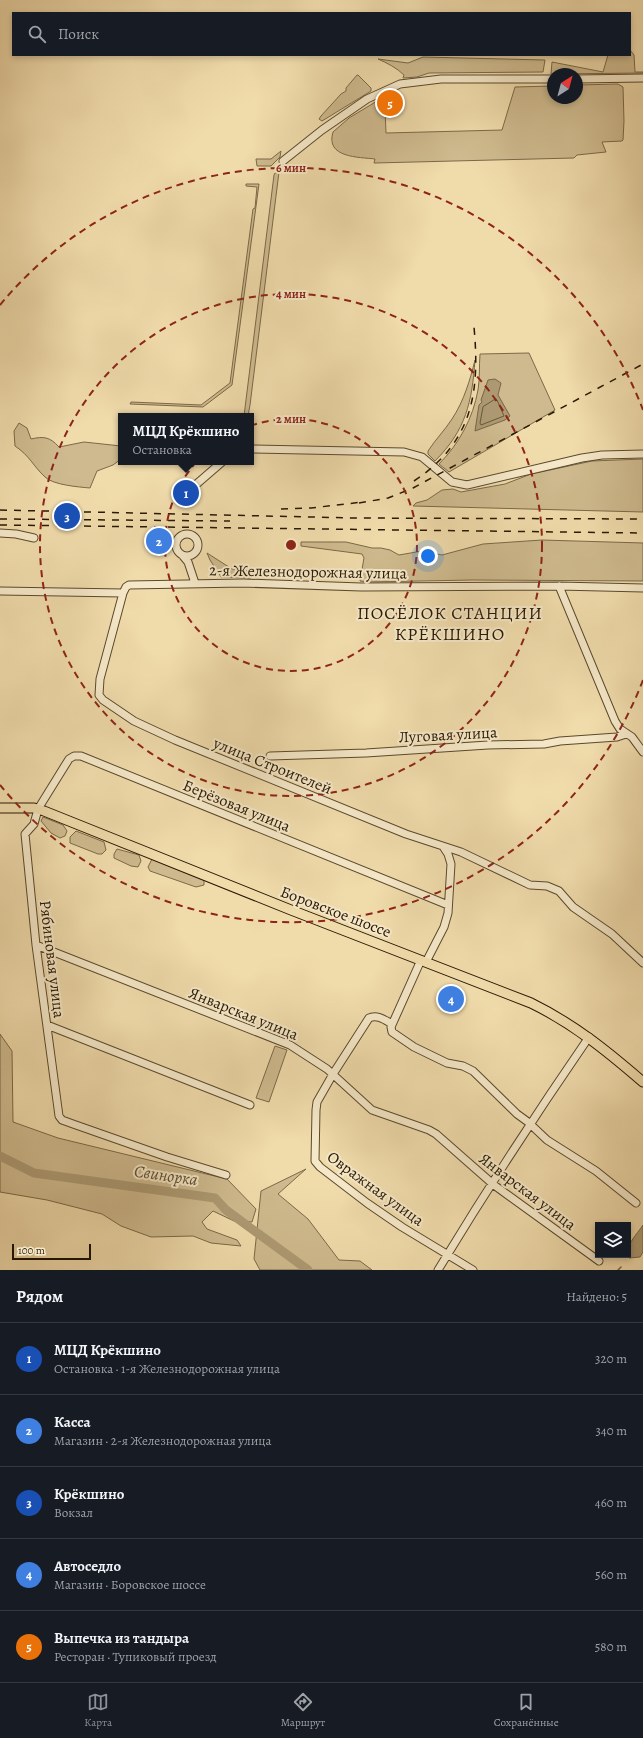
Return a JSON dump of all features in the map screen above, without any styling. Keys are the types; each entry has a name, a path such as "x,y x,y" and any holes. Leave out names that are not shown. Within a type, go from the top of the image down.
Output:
{"main road":[{"name":"Боровское шоссе","path":"0,808 38,809 423,962 531,1003 564,1020 589,1038 643,1082"}],"street":[{"path":"583,79 643,78"},
{"path":"283,161 342,116 367,99 393,86 411,82 441,79 547,80"},
{"path":"254,449 404,452 422,457 450,481 457,484 467,485 582,458 602,455 643,454"},
{"path":"185,490 192,488 219,465"},
{"path":"0,533 16,534 34,538"},
{"path":"187,558 195,583"},
{"name":"2-я Железнодорожная улица","path":"123,593 125,588 129,585 195,583 259,583 361,587 559,586 643,588"},
{"path":"559,586 615,721 620,729 632,737 643,752"},
{"path":"0,591 123,593"},
{"name":"улица Строителей","path":"123,593 100,679 99,695 102,700 134,721 175,740 406,834 436,843 444,848 461,852 530,886 547,886 559,891 573,907 612,934 643,963"},
{"name":"Луговая улица","path":"270,756 366,753 488,744 544,744 560,741 616,737 626,734"},
{"name":"Берёзовая улица","path":"38,809 69,760 77,756 448,905"},
{"name":"Рябиновая улица","path":"38,809 34,824 25,834 36,945 58,1112 60,1117 62,1120 80,1127 167,1157 226,1175"},
{"path":"444,848 448,854 451,864 448,905 444,927 423,962 392,1025 394,1034 414,1048 450,1065 464,1066 473,1071 517,1114 531,1124 547,1140 596,1171 636,1203"},
{"name":"Январская улица","path":"36,945 275,1040 286,1043 327,1069 372,1110 432,1132 492,1183 599,1260"},
{"name":"Овражная улица","path":"392,1025 378,1017 373,1016 369,1018 332,1074 316,1106 315,1156 317,1164 393,1220 473,1270"},
{"path":"47,1026 250,1105"},
{"path":"438,1270 492,1183 589,1038"}],"shaded area":[{"path":"631,51 634,55 635,72 643,73 583,74 583,68 603,72 608,56 631,56"},
{"path":"423,57 545,60 543,72 429,73 417,77 403,78 404,75 398,70 378,59 408,63"},
{"path":"552,62 583,68 552,68"},
{"path":"357,75 371,88 371,91 322,121 319,119 341,94 346,91 346,88"},
{"path":"618,84 623,87 623,140 602,142 606,152 577,155 574,158 374,163 375,159 353,156 339,151 334,147 332,141 333,132 349,118 382,98 380,108 385,109 386,133 502,130 515,87 547,86 547,104 583,104 583,85"},
{"path":"281,151 280,157 271,166 257,166 256,159 271,159"},
{"path":"279,172 250,405 249,413 244,413 274,175 275,173"},
{"path":"246,184 259,184 232,385 203,407 130,404 131,402 201,405 230,383 257,187 246,186"},
{"path":"529,353 555,410 449,472 439,464 459,439 473,411 478,390 480,354"},
{"path":"475,360 472,389 466,415 454,438 435,461 428,454 428,451 449,423 460,405 469,383"},
{"path":"19,423 27,428 31,439 50,439 59,447 84,442 118,446 118,461 113,465 97,471 90,488 54,482 45,477 15,446 14,431"},
{"path":"643,459 643,512 413,506 416,503 427,500 442,490 453,489 461,492 505,484 531,474 592,461"},
{"path":"542,540 643,543 643,581 473,580 367,582 360,581 364,558 362,554 301,546 301,542 346,542 372,548 390,550 399,555 422,551 442,555 483,544"},
{"path":"207,553 232,569 245,569 252,576 251,578 221,577"},
{"path":"43,817 63,825 67,831 65,836 60,838 51,833 41,821"},
{"path":"76,831 104,842 106,850 102,854 98,854 70,843 70,837"},
{"path":"117,849 139,855 141,861 138,867 131,866 114,858 114,854"},
{"path":"152,859 204,880 204,885 196,887 150,871 148,867"},
{"path":"0,1034 12,1051 13,1122 58,1138 227,1179 256,1209 252,1222 234,1221 213,1211 202,1222 207,1229 237,1240 241,1246 211,1243 193,1236 151,1237 121,1226 102,1214 47,1200 0,1192"},
{"path":"275,1046 287,1050 269,1102 256,1098"},
{"path":"306,1169 278,1194 308,1219 339,1260 360,1261 372,1270 260,1270 254,1259 261,1191"}],"water":[{"path":"495,379 501,383 498,395 510,416 505,420 475,431 479,405 482,402 481,400 488,380"},
{"path":"643,1225 643,1252 640,1257 631,1258 631,1242"}],"waterway":[{"name":"Свинорка","path":"0,1156 34,1173 215,1198 226,1210 308,1270"},
{"path":"618,1270 621,1267"}],"railway":[{"path":"414,481 434,466 449,450 460,432 468,414 473,394 475,373 476,351 474,327"},
{"path":"359,503 388,498 413,488 643,364"},
{"path":"281,509 311,508 363,502"},
{"path":"0,510 355,518 643,519"},
{"path":"0,519 230,521"},
{"path":"0,525 643,533"}],"place":[{"name":"Выпечка из тандыра","path":"390,103"},
{"name":"МЦД Крёкшино","path":"186,493"},
{"name":"Крёкшино","path":"67,516"},
{"name":"Касса","path":"159,541"},
{"name":"Автоседло","path":"451,999"}],"district":[{"name":"ПОСЁЛОК СТАНЦИИ КРЁКШИНО","path":"450,623"}]}
